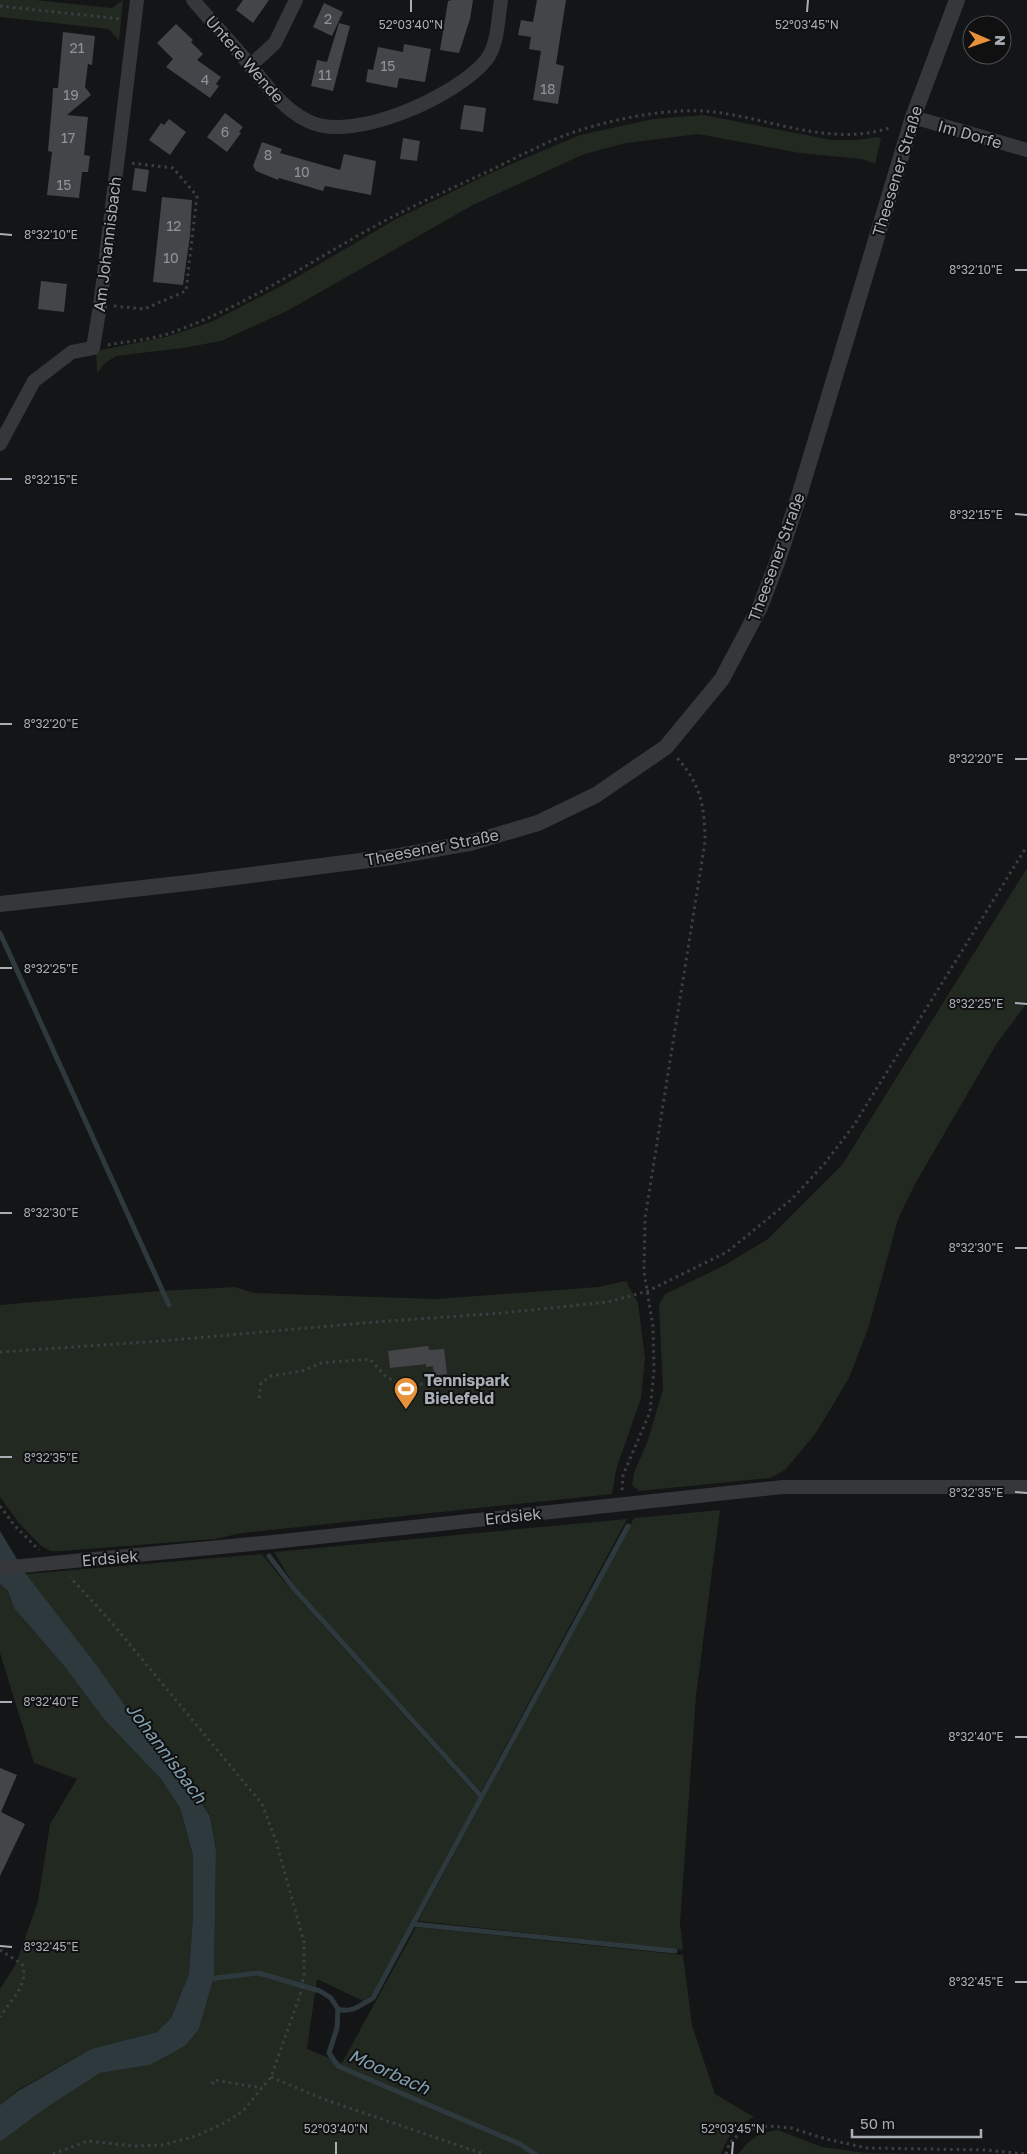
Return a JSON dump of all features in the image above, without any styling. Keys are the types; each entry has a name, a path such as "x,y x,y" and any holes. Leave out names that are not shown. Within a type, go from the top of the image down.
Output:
{"street":[{"name":"Am Johannisbach","path":"93,348 100,306 137,0"},
{"name":"Untere Wende","path":"193,0 273,95 295,114 321,126 346,127 377,122 409,111 451,89 473,72 488,58 494,41 500,0"},
{"path":"250,66 275,43 296,0"},
{"name":"Theesener Straße","path":"0,904 392,857 470,843 538,823 596,795 666,747 722,679 760,607 799,496 913,117 957,0"},
{"name":"Im Dorfe","path":"913,117 1027,150"},
{"path":"0,444 34,381 72,352 93,348"},
{"name":"Erdsiek","path":"0,1568 282,1541 783,1487 1027,1487"}],"path":[{"path":"0,6 134,21"},
{"path":"93,348 168,334 220,314 397,214 542,145 578,131 618,120 666,112 713,112 828,134 852,136 890,128 913,117"},
{"path":"100,306 144,308 186,291 197,196 173,168 117,162"},
{"path":"622,1504 623,1475 650,1412 654,1353 653,1327 644,1272 645,1218 706,842 705,815 698,791 683,765 666,747"},
{"path":"0,1352 161,1341 502,1313 608,1302 648,1291 727,1252 792,1199 825,1163 854,1125 1027,846"},
{"path":"259,1398 261,1383 271,1376 302,1371 321,1363 370,1359 385,1376 399,1384 417,1385 456,1379 467,1368"},
{"path":"0,1506 25,1537 55,1563 112,1623 262,1804 276,1841 304,1942 304,1975 300,1995 271,2077 243,2111 226,2122 196,2136 162,2145 134,2146 88,2141 53,2154"},
{"path":"0,1950 22,1964 24,1975 23,1983 0,2017"},
{"path":"271,2077 326,2100 484,2154"},
{"path":"212,2084 214,2080 262,2088"},
{"path":"726,2154 729,2144 743,2130 767,2126 791,2128 826,2139 867,2148 987,2150 1025,2154"}],"shaded area":[{"path":"0,0 35,0 112,8 123,0 119,41 109,29 0,17"},
{"path":"703,115 832,140 857,140 878,137 881,139 875,164 862,159 800,153 698,134 626,143 584,154 473,205 287,311 221,341 183,348 116,356 104,364 97,373 96,351 166,337 211,322 287,283 396,219 493,172 580,135 653,119"},
{"path":"1027,868 1027,1003 997,1043 915,1184 898,1219 868,1329 849,1378 816,1433 785,1470 770,1478 639,1491 632,1485 634,1473 648,1440 663,1389 659,1305 665,1294 723,1266 768,1239 842,1165"},
{"path":"626,1281 638,1303 645,1358 641,1398 616,1470 612,1494 242,1533 215,1539 63,1551 51,1551 41,1546 19,1523 0,1497 0,1305 160,1291 235,1287 254,1293 436,1299 598,1287"},
{"path":"720,1510 696,1696 680,1924 683,1950 418,1921 634,1518"},
{"path":"627,1519 481,1792 295,1587 274,1552"},
{"path":"0,1531 26,1574 97,1666 133,1717 178,1767 210,1816 216,1851 214,1976 199,2029 185,2046 150,2065 100,2073 46,2108 0,2142 0,2105 18,2091 91,2049 157,2032 171,2018 189,1974 193,1914 193,1855 180,1808 161,1779 104,1719 65,1667 14,1608 8,1591 0,1584"},
{"path":"262,1554 292,1591 479,1798 375,1992 363,2001 317,1979 307,2049 342,2063 416,1927 683,1955 692,2025 715,2094 754,2117 741,2124 733,2132 721,2154 0,2154 0,2142 46,2108 100,2073 150,2065 185,2046 199,2029 214,1975 216,1851 210,1815 178,1767 133,1717 26,1574"},
{"path":"0,1584 8,1591 14,1608 65,1667 104,1718 161,1779 180,1808 193,1855 193,1914 189,1974 171,2018 157,2032 91,2049 18,2090 0,2105 0,1989 16,1964 38,1901 50,1824 77,1779 34,1763 0,1653"},
{"path":"778,2130 822,2147 866,2153 916,2154 738,2154 755,2137 765,2132"}],"building":[{"path":"243,0 269,0 253,23 236,10"},
{"path":"473,0 470,19 459,53 440,50 448,1"},
{"path":"537,0 566,0 556,64 564,66 558,104 533,100 541,51 529,49 531,37 518,35 521,20 533,22"},
{"path":"324,3 343,12 332,36 313,27"},
{"path":"339,23 350,26 333,91 311,86 317,60 327,62"},
{"path":"176,24 193,40 191,42 203,54 197,60 221,77 216,84 219,86 210,98 166,67 173,59 157,43"},
{"path":"63,32 95,36 92,65 88,64 85,87 91,95 67,115 88,117 84,155 90,156 88,172 82,172 79,198 47,195 52,152 48,151 53,88 58,88"},
{"path":"404,44 431,49 425,82 399,78 397,88 366,82 368,69 373,70 378,47 403,52"},
{"path":"464,105 486,108 483,132 460,129"},
{"path":"225,113 243,127 239,132 241,133 227,152 207,137"},
{"path":"169,119 186,132 170,155 149,140 161,123 164,125"},
{"path":"403,138 420,141 417,161 400,159"},
{"path":"262,142 282,149 280,153 340,170 344,154 376,161 371,195 325,186 323,191 279,178 278,180 256,171 253,166"},
{"path":"135,168 149,170 146,192 132,190"},
{"path":"162,197 192,200 190,236 183,285 153,282"},
{"path":"41,281 67,284 64,312 38,309"},
{"path":"428,1346 429,1350 444,1349 447,1374 434,1376 433,1366 426,1367 426,1364 390,1368 388,1351"},
{"path":"0,1768 17,1775 1,1812 25,1824 0,1876"}],"waterway":[{"path":"0,933 169,1305"},
{"path":"338,2009 352,2009 373,1998 628,1526"},
{"path":"269,1556 294,1589 481,1796"},
{"path":"413,1924 675,1951"},
{"name":"Moorbach","path":"208,1979 259,1973 320,1991 331,1998 338,2009 337,2028 329,2053 338,2066 520,2144 535,2154"}],"place":[{"name":"Tennispark Bielefeld","path":"406,1410"}],"water label":[{"name":"Johannisbach","path":"166,1753"}]}
